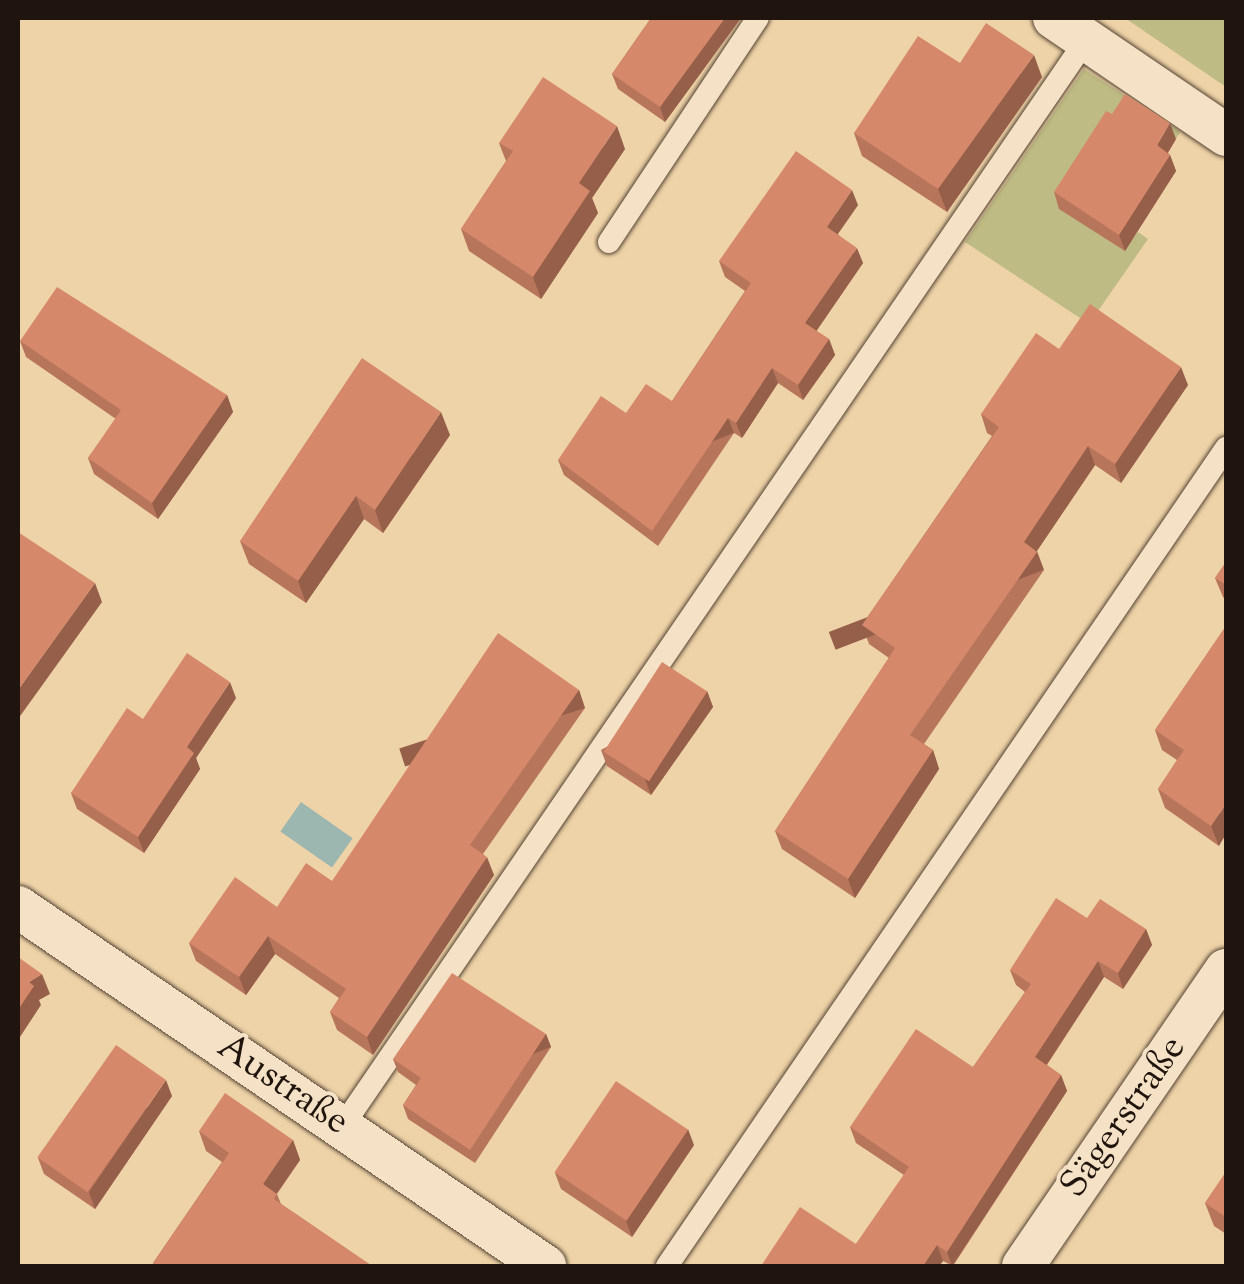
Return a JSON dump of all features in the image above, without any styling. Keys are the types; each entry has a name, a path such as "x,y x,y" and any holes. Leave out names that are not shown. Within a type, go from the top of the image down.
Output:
{"street":[{"path":"1070,29 1226,135"},
{"name":"Austraße","path":"18,907 545,1266"},
{"name":"Sägerstraße","path":"1023,1266 1226,970"}],"lane":[{"path":"609,242 758,18"},
{"path":"342,1127 1070,29"},
{"path":"667,1266 1226,448"}],"shaded area":[{"path":"1125,18 1226,18 1226,87"},
{"path":"1084,69 1180,132 1176,139 1131,110 1124,250 1138,232 1148,239 1089,324 965,242"}],"water":[{"path":"301,802 353,838 332,868 280,831"}],"building":[{"path":"651,18 725,18 660,107 612,74"},
{"path":"986,23 1034,55 938,189 854,133 918,36 960,63"},
{"path":"543,77 617,126 579,183 590,191 533,277 461,229 513,151 499,143"},
{"path":"1125,94 1170,123 1157,145 1170,155 1119,235 1054,192 1106,111 1112,114"},
{"path":"796,151 852,190 827,227 857,248 805,323 829,339 798,385 772,368 736,423 728,418 652,531 558,460 601,396 626,413 646,384 672,401 751,283 719,261"},
{"path":"57,287 227,395 152,503 88,458 121,410 20,341"},
{"path":"1090,304 1181,367 1115,464 1088,446 1024,542 1037,552 910,735 933,750 848,879 775,831 895,648 862,625 999,427 981,414 1036,333 1059,349"},
{"path":"362,358 441,412 375,510 356,496 298,581 240,541"},
{"path":"18,532 95,583 18,690"},
{"path":"1226,562 1226,585 1215,578"},
{"path":"1226,626 1226,804 1211,826 1158,789 1184,750 1155,730"},
{"path":"498,633 579,690 470,845 487,857 367,1037 330,1012 346,989 268,936 239,977 189,943 235,877 277,907 306,863 332,881"},
{"path":"187,653 230,682 187,747 194,753 138,837 71,793 127,708 143,719"},
{"path":"662,662 707,691 649,781 604,752"},
{"path":"1056,898 1087,918 1100,899 1146,929 1118,973 1098,961 1035,1057 1061,1075 947,1252 937,1245 923,1266 761,1266 800,1207 856,1244 909,1167 850,1127 916,1029 973,1067 1031,984 1010,970"},
{"path":"18,957 42,974 29,982 34,986 18,1010"},
{"path":"452,973 546,1034 470,1150 403,1105 421,1078 393,1059"},
{"path":"116,1045 166,1080 87,1192 37,1157"},
{"path":"616,1081 688,1130 627,1221 554,1172"},
{"path":"225,1093 293,1140 263,1184 277,1194 274,1199 372,1266 153,1263 229,1153 199,1131"},
{"path":"1226,1172 1226,1217 1205,1203"}]}
